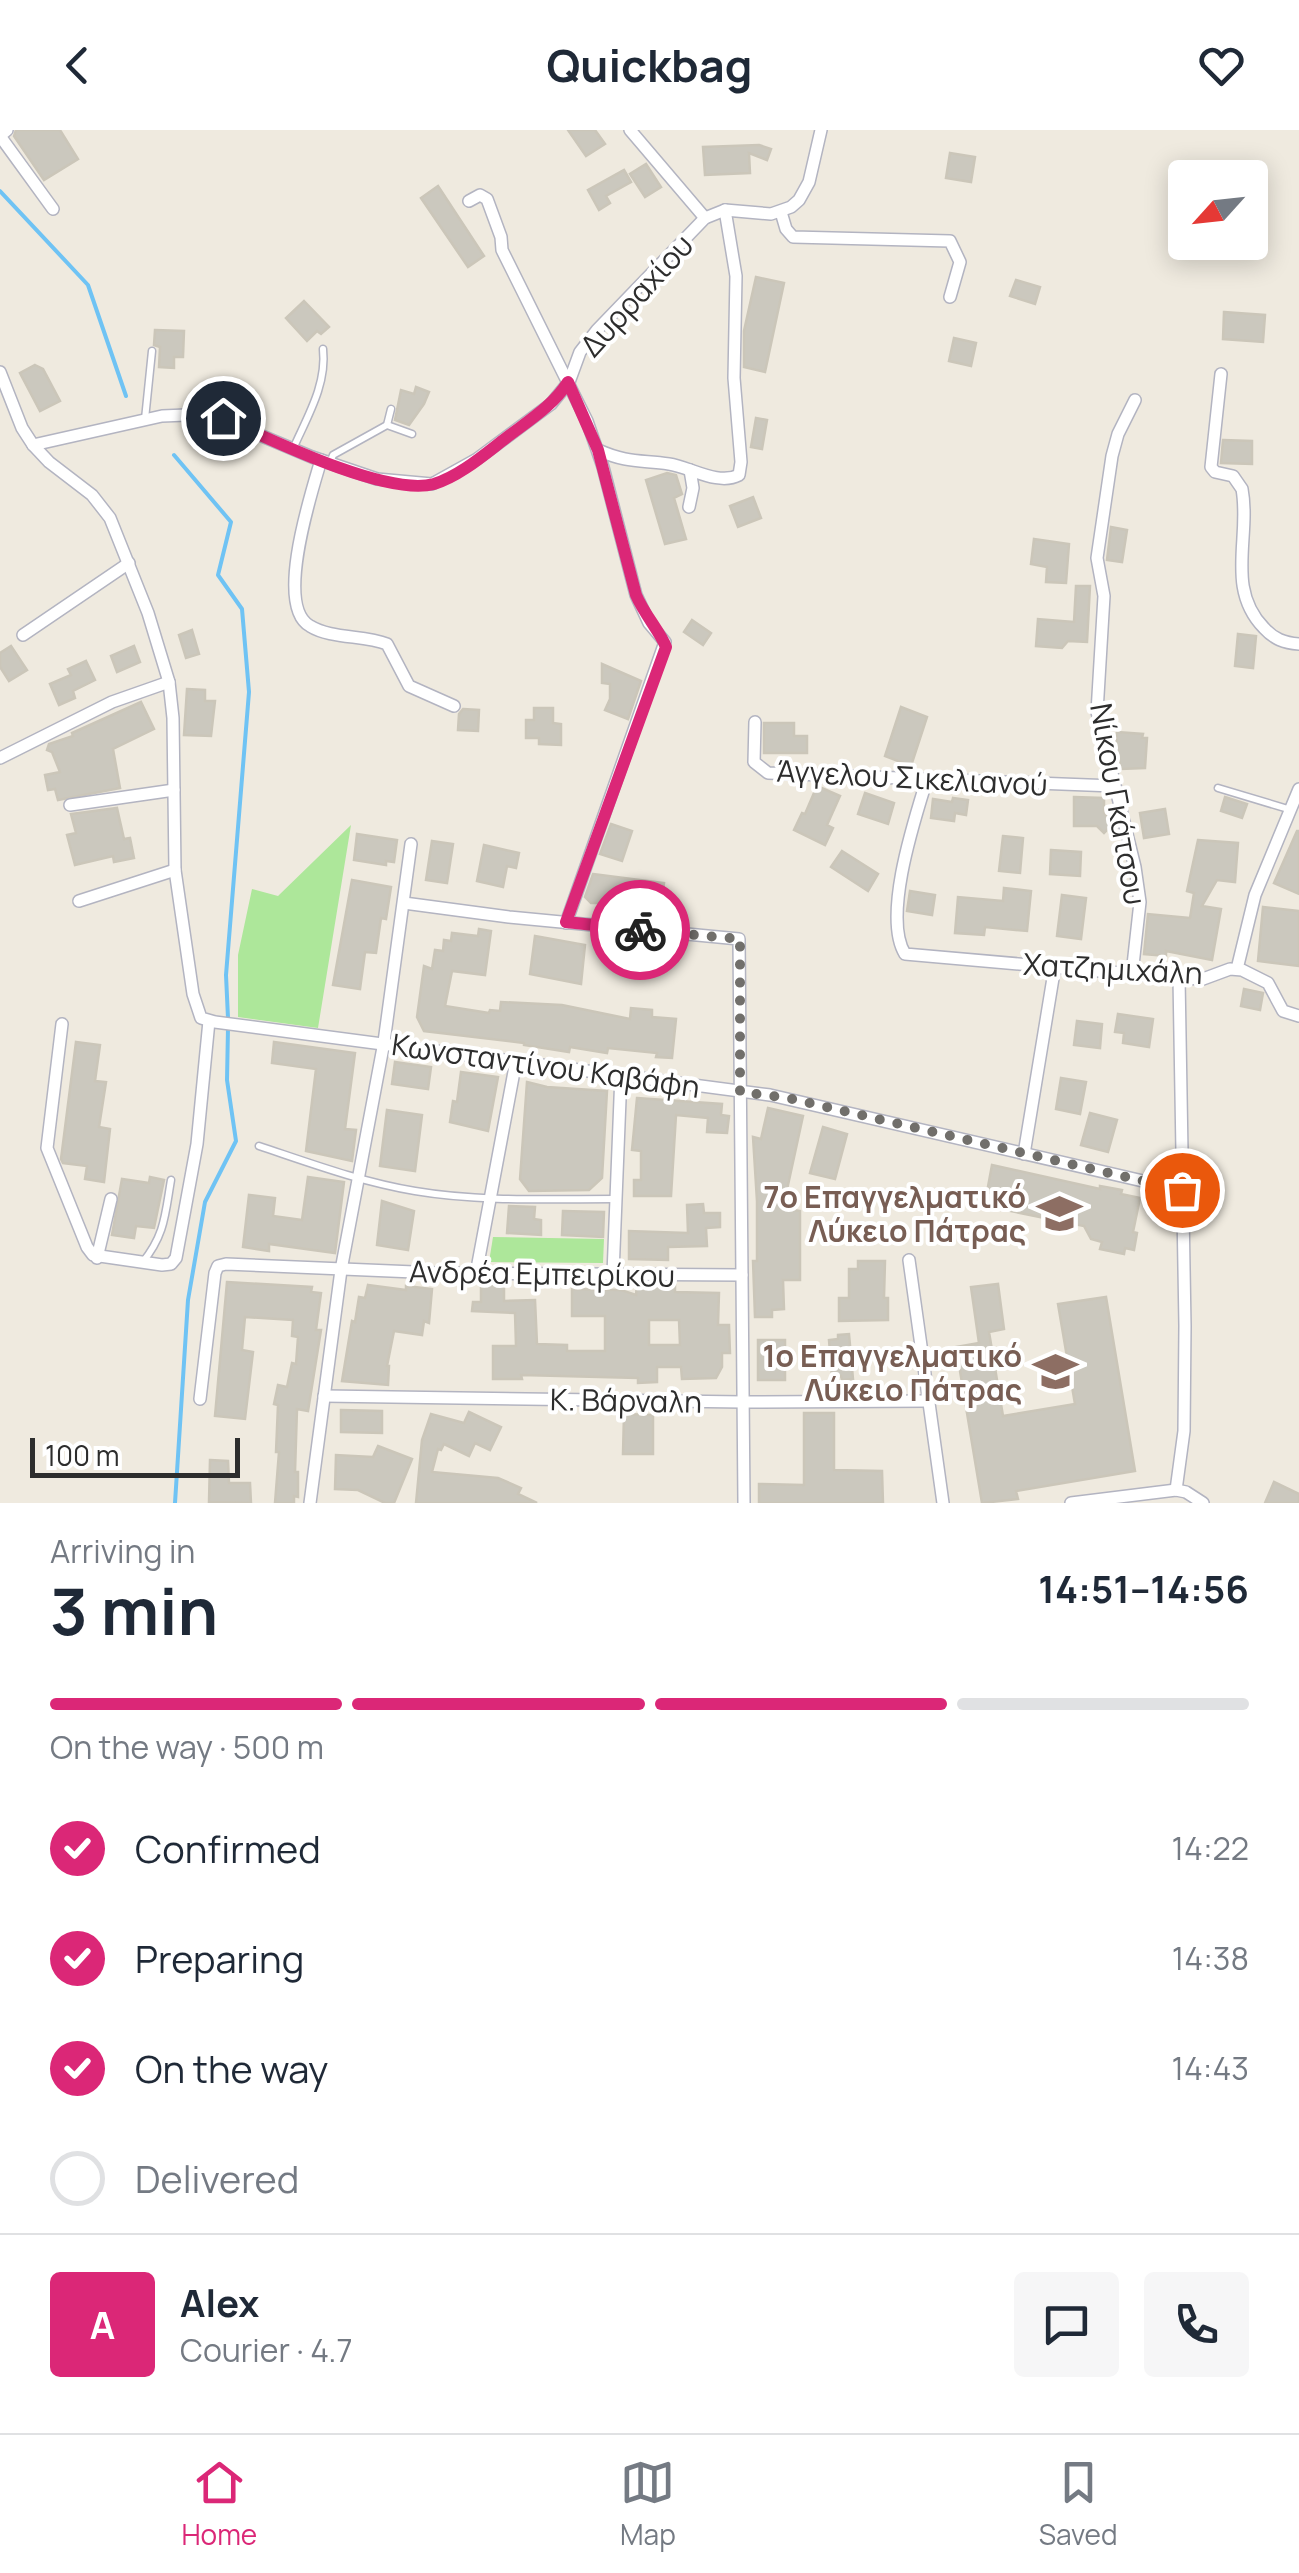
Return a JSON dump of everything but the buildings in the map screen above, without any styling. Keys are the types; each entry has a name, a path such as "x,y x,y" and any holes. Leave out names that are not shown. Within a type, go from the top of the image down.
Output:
{"street":[{"path":"6,130 0,136 53,208"},
{"path":"630,130 705,218"},
{"path":"821,130 809,182 799,200 781,212 786,229 793,238 950,241 960,262 950,297"},
{"path":"468,201 482,195 488,200 505,257 598,450 636,595 666,647 566,922"},
{"path":"598,450 619,460 668,464 727,479 736,477 740,469 734,378 736,276 725,210"},
{"name":"Δυρραχίου","path":"33,445 162,416 210,414 326,461 385,480 421,485 439,482 477,460 550,404 568,382 580,352 598,330 705,218 725,210 781,212"},
{"path":"0,372 22,428 33,445 98,502 110,518 170,682 175,870 194,994 208,1020 198,1144 176,1258 168,1265 98,1258 87,1247 47,1148 62,1024"},
{"path":"1222,374 1211,467 1215,472 1233,476 1242,488 1242,591 1248,608 1267,631 1280,641 1299,644"},
{"name":"Νίκου Γκάτσου","path":"1132,974 1140,902 1136,867 1097,712 1104,596 1097,558 1112,456 1135,400"},
{"path":"326,461 304,522 294,574 303,619 312,628 386,644 409,686 454,706"},
{"path":"690,470 694,488 690,507"},
{"path":"23,635 129,563"},
{"path":"0,758 112,702 170,682"},
{"name":"Άγγελου Σικελιανού","path":"754,722 754,762 768,773 1114,786"},
{"name":"Χατζημιχάλη","path":"927,779 902,871 899,929 905,954 1179,978 1203,978 1237,970 1268,983 1283,1011 1299,1016"},
{"path":"70,805 174,790"},
{"path":"1237,970 1255,895 1298,791"},
{"path":"310,1503 341,1270 384,1042 412,844"},
{"path":"80,901 175,870"},
{"path":"404,903 740,939 744,1503"},
{"path":"1024,1154 1054,966"},
{"path":"1176,1490 1184,1422 1179,978"},
{"name":"Κωνσταντίνου Καβάφη","path":"208,1020 788,1098 1182,1190"},
{"path":"476,1274 516,1061"},
{"path":"613,1274 622,1074"},
{"path":"98,1258 111,1199"},
{"path":"909,1260 943,1503"},
{"name":"Ανδρέα Εμπειρίκου","path":"200,1399 214,1273 218,1266 476,1274 742,1275"},
{"name":"Κ. Βάρναλη","path":"324,1396 743,1402 928,1400"},
{"path":"1071,1503 1176,1490 1203,1503"}],"lane":[{"path":"293,448 318,392 325,366 323,349"},
{"path":"144,420 152,351"},
{"path":"326,461 386,425 392,409"},
{"path":"386,425 412,434"},
{"path":"1218,788 1288,809"},
{"path":"259,1146 358,1178 415,1191 491,1198 616,1200"},
{"path":"142,1264 163,1231 170,1180"}],"green space":[{"path":"351,825 318,1028 238,1017 238,955 252,889 278,896"},
{"path":"493,1237 604,1239 603,1263 489,1262"}],"waterway":[{"path":"0,191 88,285 126,396"},
{"path":"174,455 231,522 218,575 242,609 249,692 226,975 228,1018"},
{"path":"175,1503 188,1300 205,1202 236,1141 227,1080 228,1028"}],"way so far":[{"path":"640,930 740,939 740,1092 788,1098 1182,1190"}],"place":[{"name":"7ο Επαγγελματικό Λύκειο Πάτρας","path":"1059,1213"},
{"name":"1o Επαγγελματικό Λύκειο Πάτρας","path":"1055,1372"}],"route":[{"path":"223,418 312,457 377,478 432,484 477,460 550,404 568,382 598,450 636,595 666,647 566,922 640,930"}]}
